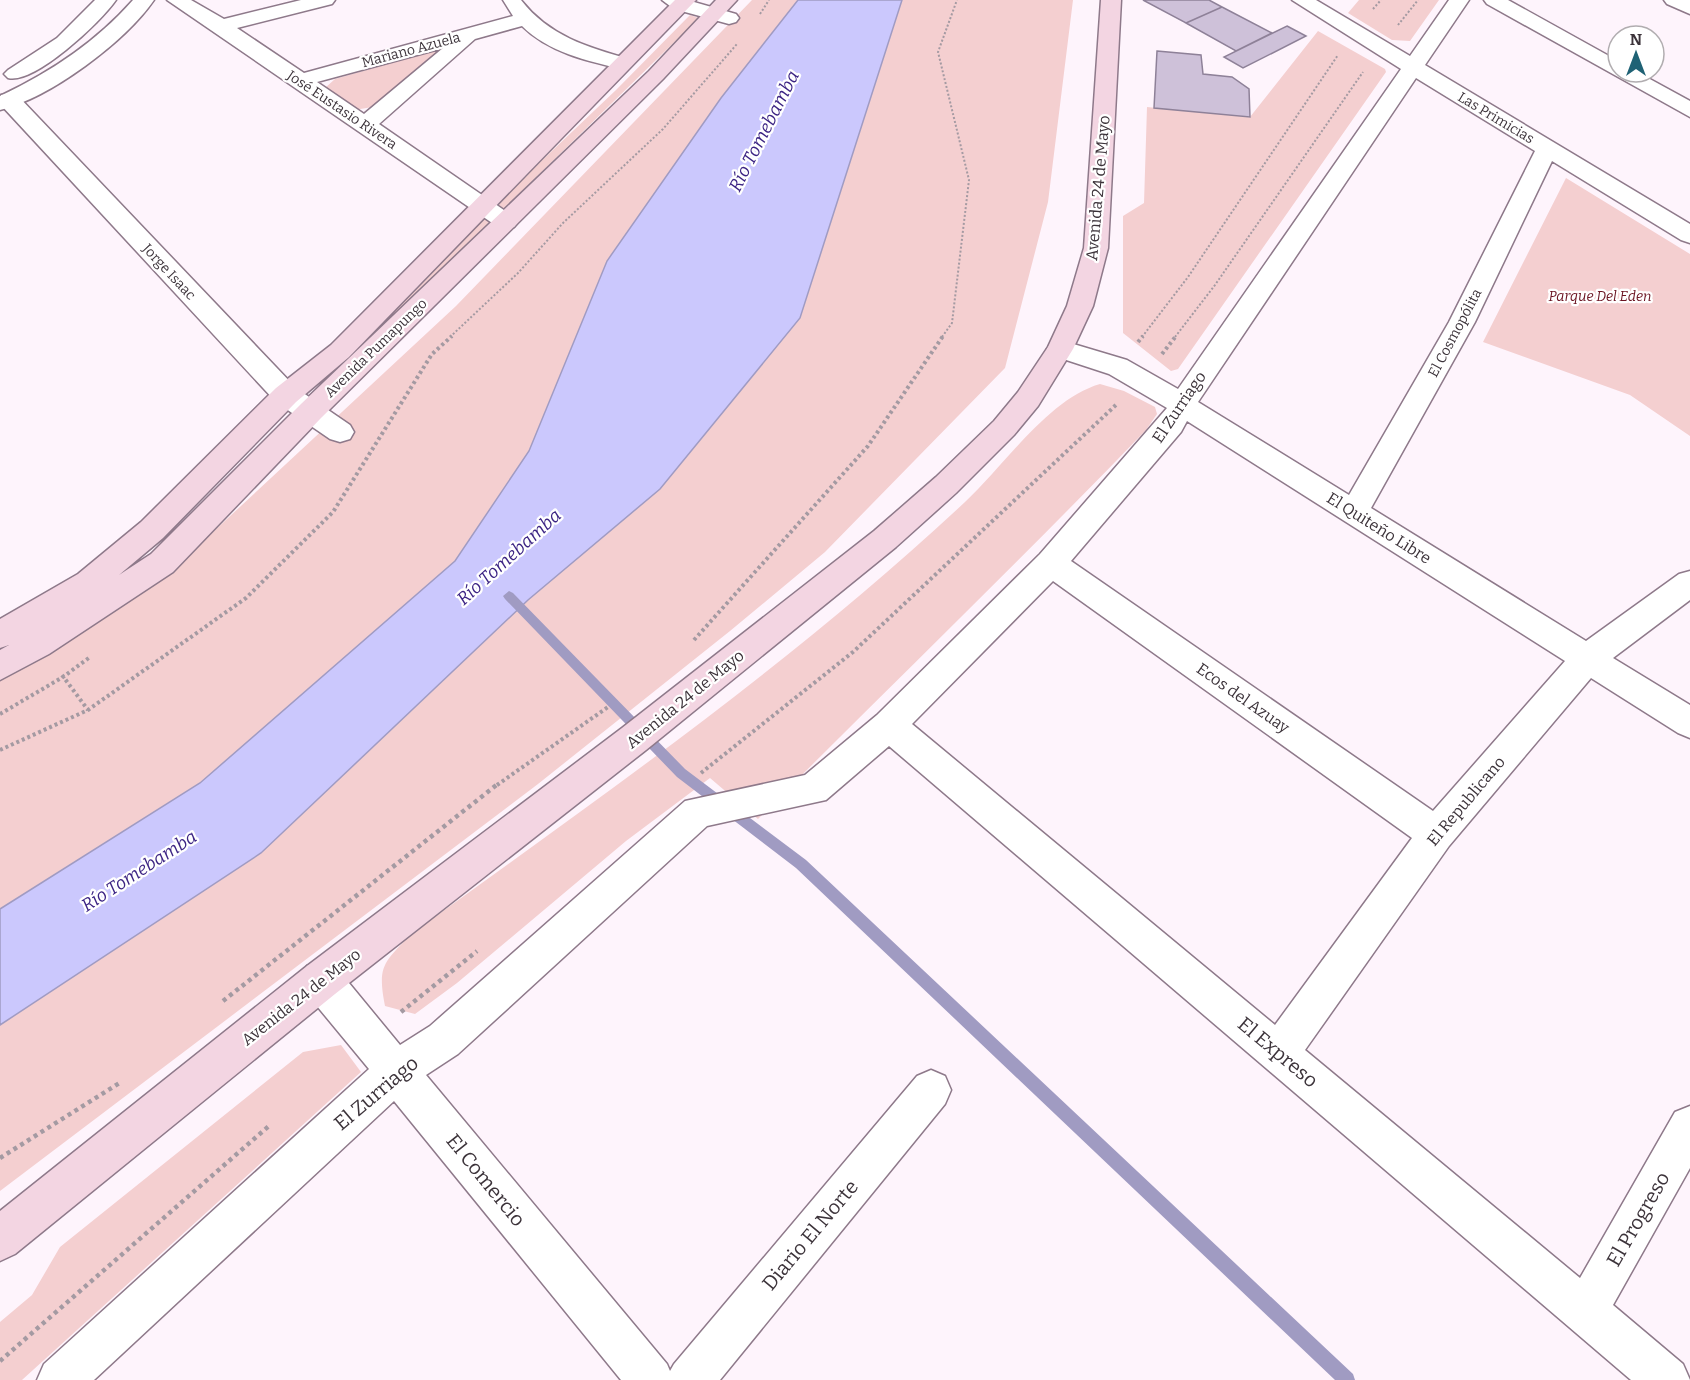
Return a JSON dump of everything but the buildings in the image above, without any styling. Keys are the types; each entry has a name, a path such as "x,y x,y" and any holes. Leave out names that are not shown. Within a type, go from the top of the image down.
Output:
{"main road":[{"name":"Avenida 24 de Mayo","path":"0,1239 321,980 577,783 885,539 984,450 1028,399 1060,349 1080,306 1096,248 1111,0"},
{"name":"Avenida Pumapungo","path":"0,635 89,583 152,530 286,395 340,351 485,207 680,2"},
{"name":"Avenida Pumapungo","path":"0,666 38,645 162,562 311,411 723,11"}],"street":[{"path":"3,95 64,42 106,0"},
{"path":"3,95 42,84 105,42 144,0"},
{"name":"José Eustasio Rivera","path":"177,0 221,27 506,222"},
{"path":"221,27 325,0"},
{"path":"511,0 524,19 539,33 559,44 622,63"},
{"name":"Las Primicias","path":"1302,0 1690,235"},
{"name":"El Zurriago","path":"60,1380 398,1070 444,1040 698,812 814,789 889,725 1051,562 1171,425 1182,405 1459,0"},
{"path":"1494,0 1606,63"},
{"path":"1674,0 1690,8"},
{"path":"680,2 723,11"},
{"name":"Mariano Azuela","path":"299,81 524,19"},
{"path":"364,126 470,34"},
{"path":"1643,84 1690,110"},
{"name":"Jorge Isaac","path":"3,95 286,395 340,432"},
{"name":"El Cosmopólita","path":"1354,512 1462,322 1547,149"},
{"name":"El Quiteño Libre","path":"1060,349 1130,374 1690,723"},
{"name":"Ecos del Azuay","path":"1051,562 1436,834"},
{"name":"El Republicano","path":"1279,1053 1436,834 1588,658 1690,583"},
{"name":"El Expreso","path":"889,725 1667,1380"},
{"name":"El Comercio","path":"321,980 398,1070 643,1377"},
{"name":"Diario El Norte","path":"690,1380 931,1090"},
{"name":"El Progreso","path":"1586,1310 1690,1127"}],"path":[{"path":"759,16 769,0"},
{"path":"687,649 732,594 868,446 952,323 969,180 938,52 957,0"},
{"path":"1130,374 1188,277 1354,32"},
{"path":"0,750 88,710 246,598 333,512 432,354 518,273 563,223 663,129 741,40"},
{"path":"701,772 853,652 1130,374 1215,285 1380,48"},
{"path":"216,1006 470,804 601,712"},
{"path":"0,1158 130,1076"},
{"path":"0,1361 280,1116"}],"green space":[{"path":"752,0 798,0 721,98 607,261 529,451 455,561 200,783 0,909 0,677 171,571 456,306"},
{"path":"902,0 1073,0 1048,202 1005,368 825,552 730,631 538,784 0,1191 0,1025 261,853 528,600 660,489 870,98"},
{"path":"1359,0 1439,0 1410,41 1392,40 1348,13"},
{"path":"690,15 699,18 338,371 325,367 616,90"},
{"path":"1318,31 1385,69 1386,72 1178,369 1171,371 1123,333 1123,216 1144,203 1147,107 1250,117"},
{"path":"443,48 379,106 354,110 325,88 335,79"},
{"name":"Parque Del Eden","path":"1566,178 1690,254 1690,436 1630,395 1483,342"},
{"path":"1100,384 1124,391 1155,407 1157,414 1146,430 758,819 710,778 626,841 457,983 415,1014 385,1006 382,982 385,966 394,952 411,934 625,779 765,673 900,561 965,502 1045,418 1081,392"},
{"path":"341,1045 361,1072 22,1380 0,1380 0,1322 32,1295 60,1247 303,1052"}],"water":[{"name":"Río Tomebamba","path":"798,0 902,0 800,318 660,489 528,600 261,853 0,1025 0,909 200,783 455,561 529,451 607,261 721,98"}],"waterway":[{"path":"509,596 681,773 801,864 1347,1380"}]}
